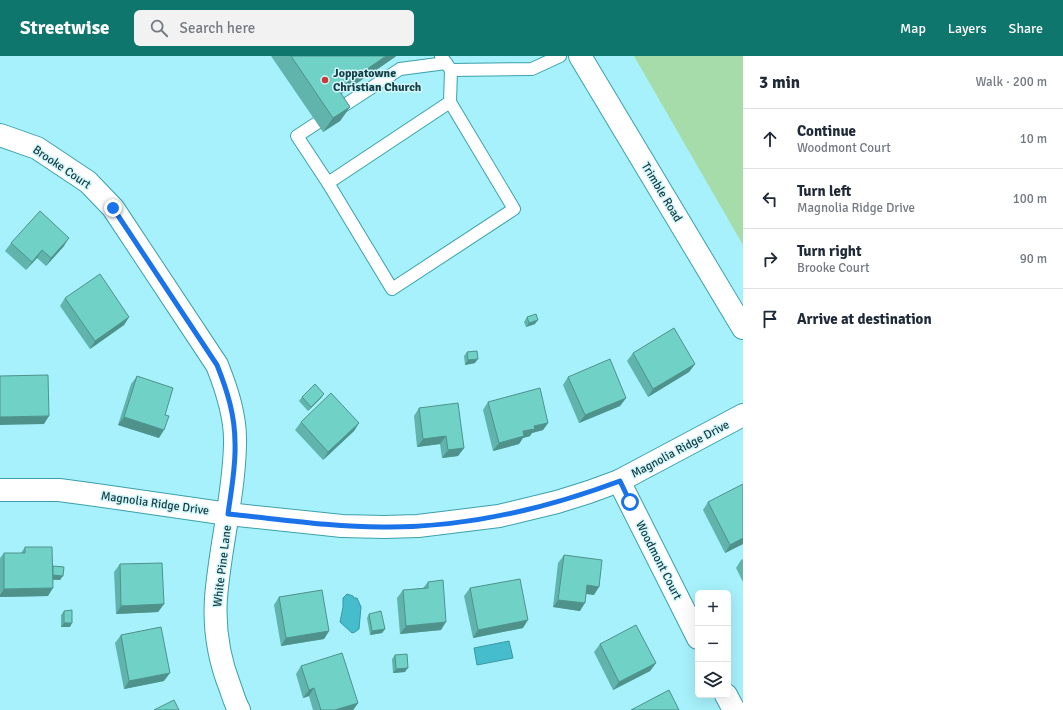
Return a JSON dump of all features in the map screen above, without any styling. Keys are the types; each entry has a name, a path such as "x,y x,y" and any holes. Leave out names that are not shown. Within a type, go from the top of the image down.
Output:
{"street":[{"name":"Trimble Road","path":"580,56 743,328"},
{"name":"Brooke Court","path":"0,135 37,148 88,182 113,208 217,365 226,387 233,416 235,443 228,514"},
{"name":"Magnolia Ridge Drive","path":"0,490 59,490 228,514 342,526 384,528 418,526 457,522 526,510 589,492 620,481 743,415"},
{"name":"Woodmont Court","path":"620,481 695,632"},
{"name":"White Pine Lane","path":"228,514 216,598 216,621 219,651 225,676 239,710"},
{"path":"728,698 734,710"}],"lane":[{"path":"334,112 400,69 446,63 532,69 560,56"},
{"path":"317,123 297,136 328,183 392,289 514,209 450,102 446,63"},
{"path":"328,183 450,102"}],"green space":[{"path":"634,56 743,56 743,245"}],"water":[{"path":"347,594 357,598 361,607 359,629 352,633 340,622 343,598"},
{"path":"509,641 513,658 477,665 474,648"}],"building":[{"path":"291,56 386,56 338,89 350,107 333,118"},
{"path":"40,211 69,238 51,258 42,250 32,262 11,243"},
{"path":"100,274 129,317 95,341 65,298"},
{"path":"536,314 538,320 529,323 527,317"},
{"path":"674,328 695,364 653,389 633,353"},
{"path":"477,351 478,359 468,360 467,352"},
{"path":"610,359 626,398 585,415 568,377"},
{"path":"48,375 49,416 0,417 0,376"},
{"path":"137,376 173,388 165,415 169,416 164,430 124,417"},
{"path":"315,384 324,394 311,407 302,397"},
{"path":"540,388 548,423 534,426 535,429 523,431 524,436 499,443 488,402"},
{"path":"331,393 359,423 328,452 301,422"},
{"path":"458,403 464,448 448,450 446,436 423,439 419,408"},
{"path":"743,484 743,538 730,545 708,502"},
{"path":"25,547 52,547 53,588 4,589 4,553 25,553"},
{"path":"564,555 602,560 599,587 587,585 585,603 558,600"},
{"path":"162,563 164,604 121,606 120,564"},
{"path":"53,566 64,567 63,576 53,575"},
{"path":"520,579 528,620 478,630 470,588"},
{"path":"443,580 446,622 406,626 403,590 428,588 428,582"},
{"path":"322,590 329,631 286,638 279,597"},
{"path":"72,610 72,623 64,623 64,611"},
{"path":"381,611 385,629 372,631 369,614"},
{"path":"636,625 656,663 619,682 600,644"},
{"path":"161,627 170,673 129,681 121,635"},
{"path":"342,653 358,703 335,710 321,710 314,688 309,690 301,666"},
{"path":"407,654 408,668 396,669 395,655"},
{"path":"669,690 679,710 631,710"},
{"path":"174,700 179,710 154,710"}],"place":[{"name":"Joppatowne Christian Church","path":"325,80"}],"route":[{"path":"113,208 217,365 226,387 233,416 235,443 228,514 342,526 384,528 418,526 499,516 526,510 557,502 620,481 630,502"}]}
